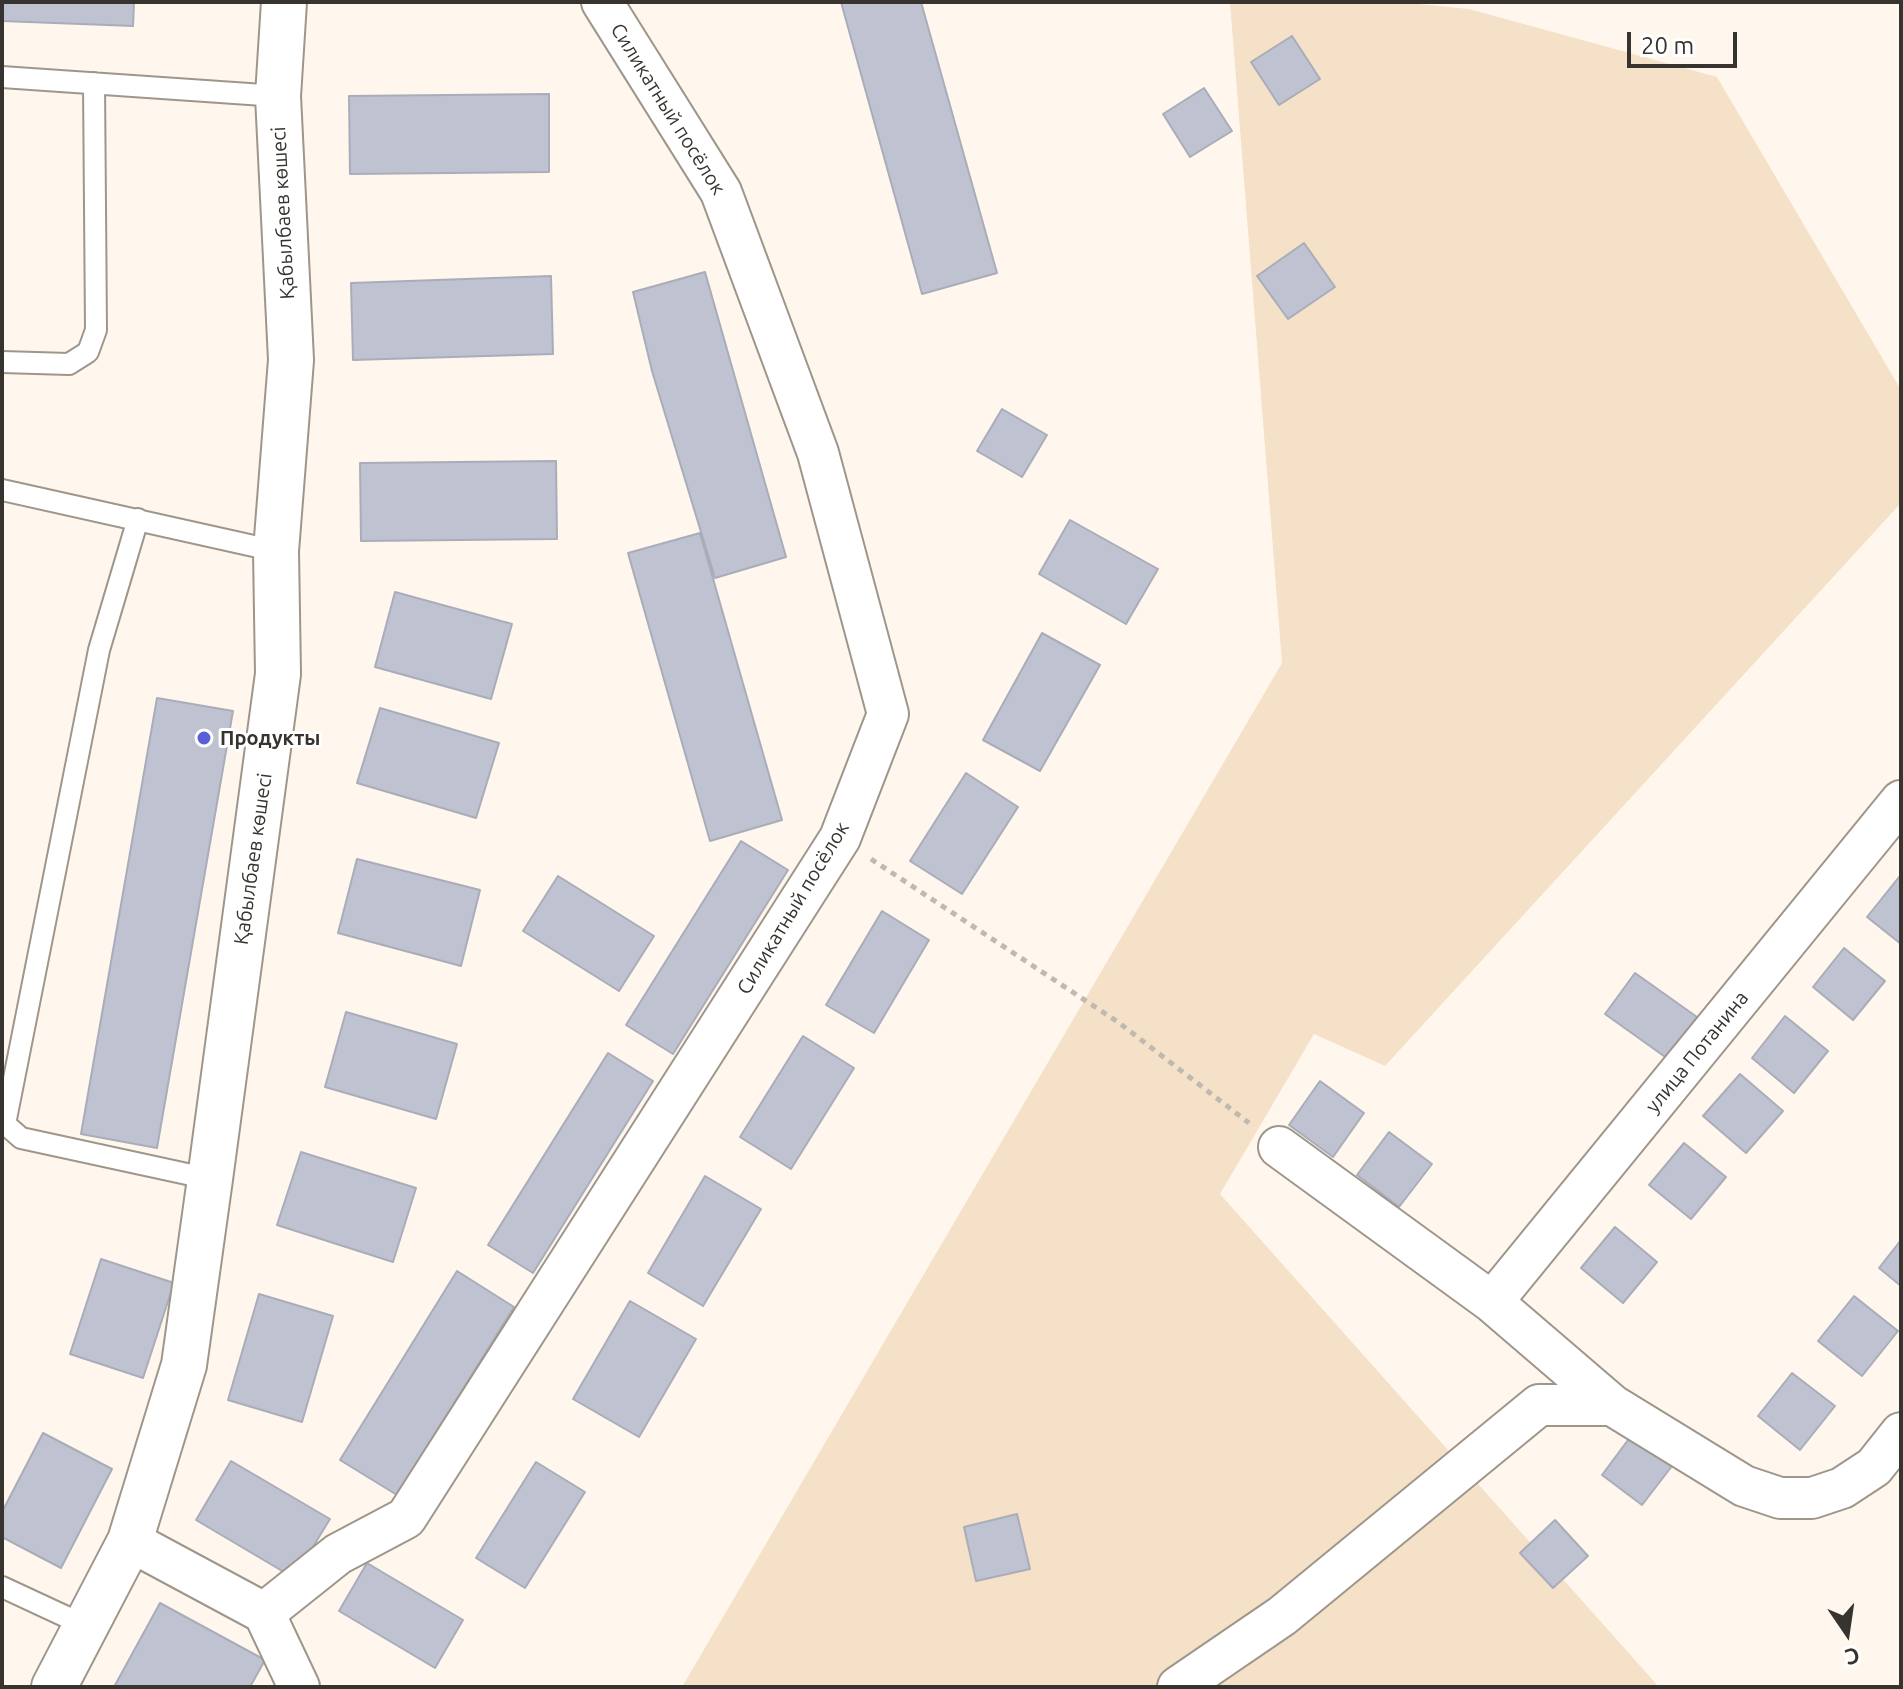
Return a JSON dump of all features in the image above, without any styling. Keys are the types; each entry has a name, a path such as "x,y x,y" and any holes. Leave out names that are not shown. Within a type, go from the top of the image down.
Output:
{"main road":[{"name":"Қабылбаев көшесі","path":"54,1687 130,1541 184,1365 210,1179 278,674 276,551 291,360 278,96 284,2"}],"street":[{"name":"Силикатный посёлок","path":"264,1613 338,1554 406,1518 840,838 888,714 818,453 721,192 602,2"},
{"name":"улица Потанина","path":"1492,1302 1901,801"},
{"path":"1279,1147 1492,1302 1612,1405 1744,1486 1780,1498 1812,1498 1842,1488 1874,1467 1901,1433"},
{"path":"1178,1687 1282,1616 1539,1405 1612,1405"},
{"path":"130,1541 264,1613 299,1687"}],"lane":[{"path":"2,77 278,96"},
{"path":"2,362 69,364 88,352 96,330 94,83"},
{"path":"2,490 276,551"},
{"path":"138,519 99,650 5,1124 21,1138 210,1179"},
{"path":"2,1587 86,1626"}],"path":[{"path":"840,838 1118,1022 1279,1147"}],"shaded area":[{"path":"1230,2 1399,2 1469,9 1717,77 1901,390 1901,503 1385,1066 1314,1034 1220,1194 1659,1687 682,1687 1282,663"}],"building":[{"path":"2,2 134,2 133,26 2,21"},
{"path":"841,2 921,2 997,273 922,294"},
{"path":"1292,36 1320,79 1279,105 1251,62"},
{"path":"1204,88 1232,131 1190,157 1163,114"},
{"path":"549,94 549,172 350,174 349,96"},
{"path":"1304,243 1335,287 1288,319 1257,276"},
{"path":"705,272 786,557 715,578 652,371 633,292"},
{"path":"551,276 553,354 353,360 351,283"},
{"path":"1002,409 1047,435 1022,477 977,451"},
{"path":"556,461 557,539 361,541 360,463"},
{"path":"1070,520 1158,569 1126,624 1039,574"},
{"path":"700,533 782,820 710,841 628,553"},
{"path":"395,592 512,624 491,699 375,667"},
{"path":"1042,633 1100,665 1040,771 983,740"},
{"path":"157,698 233,711 157,1148 81,1134"},
{"path":"380,708 499,743 476,818 357,783"},
{"path":"966,773 1018,807 962,894 910,861"},
{"path":"741,841 788,870 673,1054 626,1025"},
{"path":"357,859 480,890 461,966 338,933"},
{"path":"558,876 654,936 619,991 523,931"},
{"path":"1899,877 1901,879 1901,944 1867,917"},
{"path":"882,911 929,940 874,1033 826,1005"},
{"path":"1844,948 1885,981 1853,1020 1813,987"},
{"path":"1635,973 1697,1017 1668,1059 1605,1014"},
{"path":"346,1012 457,1044 436,1119 325,1087"},
{"path":"1785,1016 1828,1051 1794,1093 1752,1058"},
{"path":"803,1036 854,1068 791,1169 740,1137"},
{"path":"608,1053 653,1081 533,1273 488,1245"},
{"path":"1740,1074 1783,1111 1746,1153 1703,1116"},
{"path":"1320,1081 1364,1113 1333,1157 1289,1125"},
{"path":"1389,1132 1432,1164 1399,1207 1357,1175"},
{"path":"1684,1143 1726,1177 1691,1219 1649,1185"},
{"path":"301,1152 416,1188 393,1262 277,1225"},
{"path":"705,1176 761,1209 703,1306 648,1273"},
{"path":"1615,1227 1657,1262 1623,1303 1581,1268"},
{"path":"1901,1240 1901,1286 1879,1268"},
{"path":"101,1259 174,1283 143,1378 70,1354"},
{"path":"457,1271 514,1307 397,1495 340,1460"},
{"path":"259,1294 333,1316 302,1422 228,1400"},
{"path":"1854,1296 1898,1331 1862,1376 1818,1341"},
{"path":"630,1301 696,1339 639,1437 573,1399"},
{"path":"1792,1373 1835,1406 1800,1450 1758,1416"},
{"path":"43,1433 112,1469 61,1568 2,1537 2,1512"},
{"path":"1631,1436 1672,1466 1642,1505 1602,1475"},
{"path":"231,1461 330,1519 294,1578 196,1520"},
{"path":"536,1462 585,1492 525,1588 476,1558"},
{"path":"1017,1514 1030,1569 976,1581 964,1527"},
{"path":"1555,1520 1588,1556 1553,1588 1520,1553"},
{"path":"367,1563 463,1620 435,1668 339,1611"},
{"path":"160,1603 265,1660 250,1687 114,1687"}],"place":[{"name":"Продукты","path":"204,738"}]}
